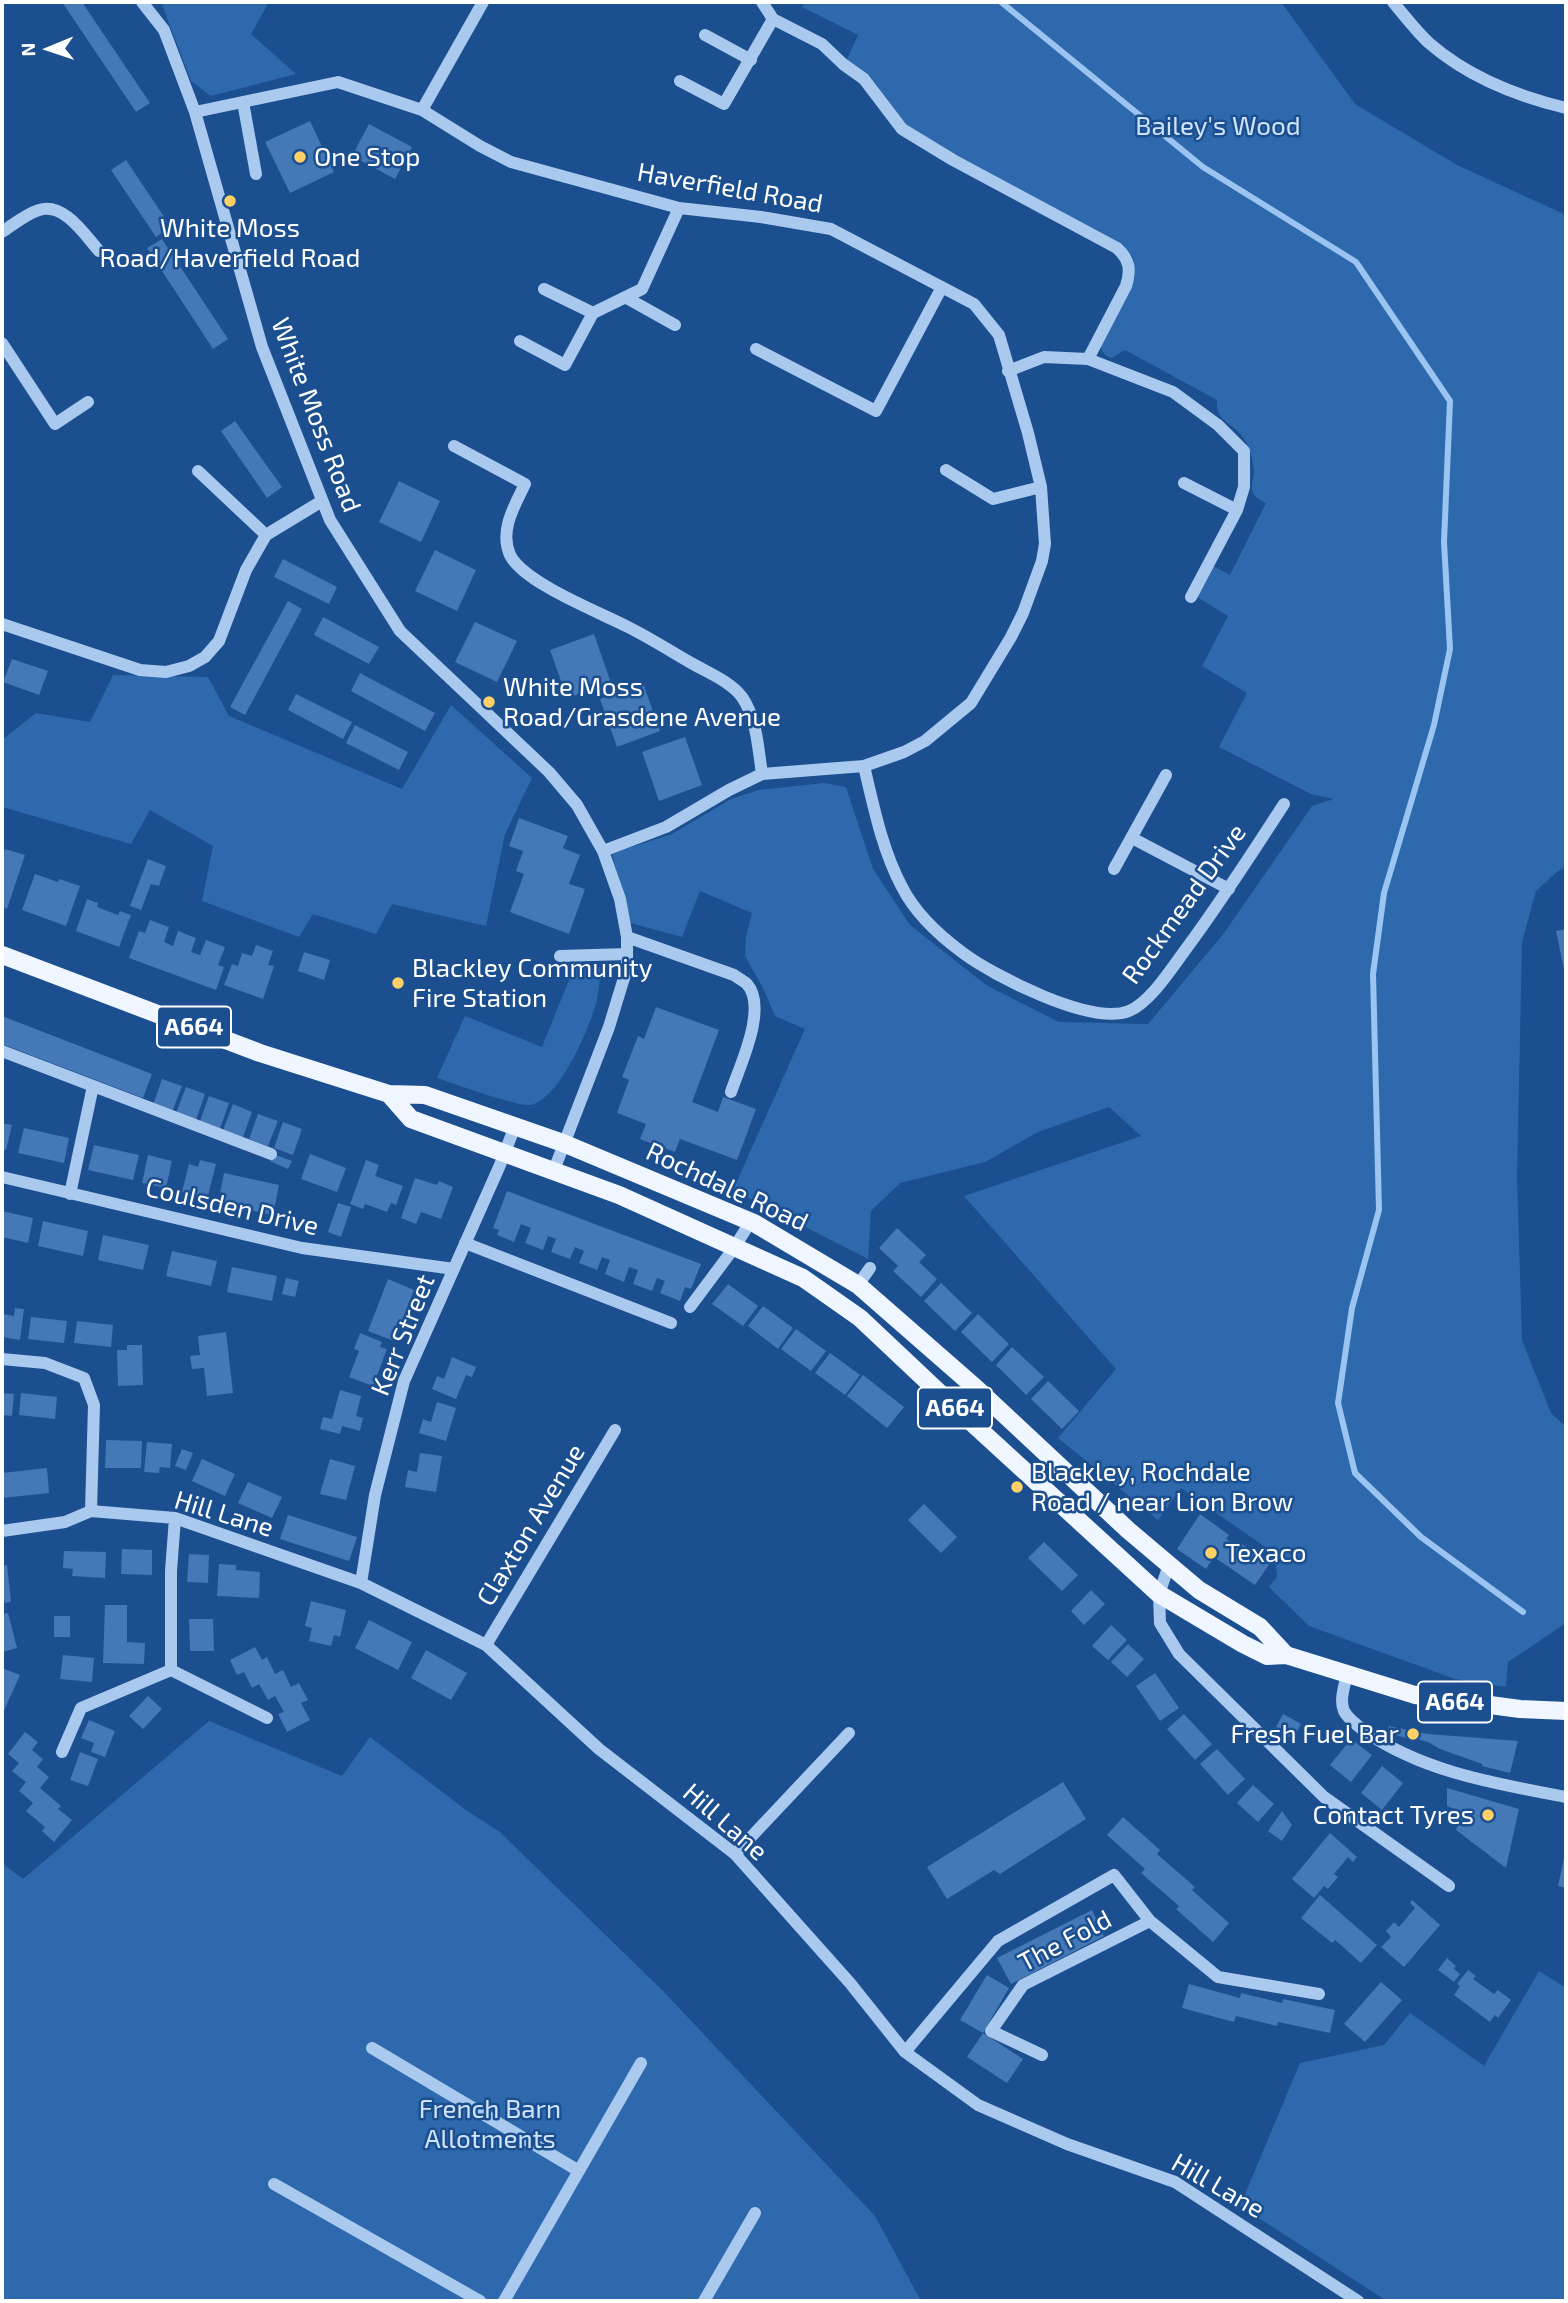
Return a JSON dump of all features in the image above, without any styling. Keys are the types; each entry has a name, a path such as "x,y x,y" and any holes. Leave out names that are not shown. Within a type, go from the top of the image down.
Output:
{"main road":[{"name":"Rochdale Road","path":"2,955 260,1053 389,1094 425,1095 564,1143 751,1221 859,1285 977,1389 1128,1530 1199,1590 1260,1627 1286,1655"},
{"name":"Rochdale Road","path":"389,1094 411,1119 619,1195 803,1278 860,1318 1159,1594 1243,1644 1267,1656 1286,1655 1415,1695 1520,1709 1566,1711"}],"street":[{"name":"White Moss Road","path":"142,2 163,30 195,112 262,347 330,520 400,631 549,772 577,806 603,851 620,899 627,937 627,968 609,1027 554,1170"},
{"path":"422,110 483,2"},
{"path":"762,2 773,19 822,44 864,79 902,130 1117,248 1126,256 1130,274 1126,286 1088,359"},
{"path":"1392,2 1428,42 1465,70 1504,89 1566,108"},
{"path":"680,81 724,104 773,19"},
{"path":"705,35 751,60"},
{"name":"Haverfield Road","path":"195,112 338,82 422,110 511,162 679,208 761,217 831,229 974,304 999,335 1041,487 1045,528 1044,552 1038,574 1011,637 971,703 925,741 904,752 864,766 762,774 666,827 603,851"},
{"path":"243,102 256,174"},
{"path":"520,341 565,365 593,313 642,289 679,208"},
{"path":"2,232 41,209 53,209 72,220 99,251"},
{"path":"756,349 876,411 942,287"},
{"path":"544,289 593,313"},
{"path":"625,297 675,325"},
{"path":"2,343 55,424 88,402"},
{"path":"1008,370 1044,357 1088,359 1173,392 1218,425 1244,451 1244,487 1237,510 1191,597"},
{"path":"454,446 525,484 509,517 506,536 510,554 520,568 538,582 631,629 722,680 741,696 753,718 762,774"},
{"path":"946,470 993,499 1041,487"},
{"path":"198,471 266,536"},
{"path":"1184,483 1237,510"},
{"path":"2,624 140,670 166,673 177,671 205,657 219,641 246,570 266,536 322,501"},
{"name":"Rockmead Drive","path":"864,766 878,830 903,889 929,924 974,961 1049,999 1101,1014 1128,1012 1138,1006 1167,975 1229,889 1284,804"},
{"path":"1114,869 1166,775"},
{"path":"1132,838 1229,889"},
{"path":"627,937 734,975 748,985 756,1003 753,1025 731,1092"},
{"path":"559,956 627,954"},
{"path":"2,1051 271,1153"},
{"path":"71,1194 93,1086"},
{"name":"Kerr Street","path":"362,1583 375,1495 404,1381 515,1126"},
{"name":"Coulsden Drive","path":"2,1177 302,1248 454,1269"},
{"path":"690,1307 751,1221"},
{"path":"465,1243 671,1323"},
{"path":"859,1285 870,1268"},
{"path":"2,1359 45,1363 84,1378 94,1405 91,1511"},
{"name":"Claxton Avenue","path":"486,1645 615,1430"},
{"name":"Hill Lane","path":"2,1531 65,1522 91,1511 175,1518 362,1583 486,1645 599,1749 735,1854 850,1983 905,2052 978,2105 1067,2144 1175,2182 1359,2301"},
{"path":"171,1670 171,1571 175,1518"},
{"path":"1169,1565 1159,1594 1160,1623 1179,1654 1324,1797 1448,1886"},
{"path":"62,1752 81,1708 171,1670 267,1718"},
{"path":"1347,1674 1342,1697 1344,1713 1374,1737 1443,1769 1485,1781 1566,1797"},
{"path":"735,1854 849,1733"},
{"path":"905,2052 998,1941 1114,1875 1150,1921 1218,1977 1319,1994"},
{"name":"The Fold","path":"1042,2055 991,2031 1023,1985 1150,1921"},
{"path":"372,2048 579,2171"},
{"path":"504,2301 641,2063"},
{"path":"274,2184 480,2301"},
{"path":"704,2301 755,2213"}],"green space":[{"path":"161,2 269,2 251,34 296,74 211,96 191,81"},
{"name":"Bailey's Wood","path":"805,2 1281,2 1355,104 1457,165 1566,215 1566,867 1536,891 1522,942 1517,1176 1522,1340 1551,1413 1566,1427 1566,1623 1508,1662 1506,1687 1455,1679 1309,1626 1269,1587 1277,1577 1275,1554 1181,1488 1158,1520 1058,1438 1116,1369 964,1196 1141,1136 1109,1107 1038,1132 985,1162 900,1183 871,1211 868,1259 733,1190 805,1029 775,1016 745,956 752,913 700,891 682,937 627,922 612,853 672,834 731,799 759,790 824,783 846,787 873,869 910,925 986,985 1059,1022 1148,1024 1224,933 1312,806 1334,799 1311,794 1219,747 1247,693 1202,666 1228,616 1197,597 1213,566 1230,575 1266,503 1253,493 1254,471 1248,446 1240,433 1222,418 1217,408 1217,400 1125,350 1112,358 1102,351 1100,346 1135,277 1133,257 1126,249 909,129 870,76 847,59 858,35 802,7"},
{"path":"113,675 208,677 229,716 402,789 451,705 532,778 505,834 486,926 392,904 376,934 313,914 299,937 202,901 213,846 150,810 131,844 2,807 2,740 36,713 90,722"},
{"path":"567,963 601,967 597,999 588,1026 572,1061 552,1091 541,1100 523,1105 437,1078 465,1016 542,1047 573,970"},
{"name":"French Barn Allotments","path":"209,1721 342,1776 370,1737 466,1810 500,1832 664,1992 875,2216 921,2301 2,2301 2,1863 23,1879"},
{"path":"1539,1971 1566,1988 1566,2301 1387,2301 1240,2206 1300,2063 1384,2045 1410,2013 1484,2066"}],"building":[{"path":"62,2 82,2 150,103 136,112"},
{"name":"One Stop","path":"310,121 334,172 290,193 265,142"},
{"path":"369,124 412,147 395,179 352,156"},
{"path":"126,160 171,227 156,237 111,170"},
{"path":"162,239 228,339 213,349 147,248"},
{"path":"235,421 282,487 267,498 221,431"},
{"path":"399,481 440,501 421,542 379,522"},
{"path":"435,550 476,570 457,611 415,591"},
{"path":"283,559 337,587 329,604 274,577"},
{"path":"288,601 302,609 245,715 230,707"},
{"path":"323,617 379,647 369,664 314,635"},
{"path":"475,622 517,641 497,682 455,662"},
{"path":"594,634 611,683 567,698 550,650"},
{"path":"12,659 48,671 39,695 3,682"},
{"path":"360,673 435,713 425,731 351,691"},
{"path":"643,683 660,731 617,747 600,699"},
{"path":"296,694 352,722 343,739 288,710"},
{"path":"355,725 408,752 399,770 346,743"},
{"path":"685,737 702,785 659,801 642,752"},
{"path":"519,818 568,836 563,848 580,855 569,884 585,889 569,934 510,912 524,874 516,871 523,851 509,846"},
{"path":"5,849 25,855 7,909 2,907 2,859"},
{"path":"148,859 166,866 159,886 151,884 141,910 130,906"},
{"path":"35,874 80,886 66,926 22,910"},
{"path":"87,899 98,903 97,907 118,915 120,911 131,915 119,947 76,931"},
{"path":"150,920 169,927 164,942 173,946 178,931 196,938 191,952 200,955 206,940 225,947 218,965 224,967 216,990 129,958 139,931 145,933"},
{"path":"1566,929 1566,968 1564,969 1556,931"},
{"path":"256,945 273,951 268,965 274,966 263,999 224,985 232,964 238,966 242,953 252,956"},
{"path":"304,952 330,960 324,980 298,971"},
{"path":"656,1007 719,1030 692,1102 718,1112 723,1097 756,1109 737,1160 680,1139 675,1152 640,1139 646,1124 617,1113 629,1080 622,1077 638,1036 644,1039"},
{"path":"2,1016 152,1074 143,1098 2,1044"},
{"path":"162,1079 182,1086 172,1112 153,1105"},
{"path":"186,1087 205,1094 196,1120 176,1113"},
{"path":"209,1096 229,1103 220,1129 200,1121"},
{"path":"233,1104 252,1112 243,1137 223,1130"},
{"path":"258,1114 278,1121 268,1146 249,1139"},
{"path":"283,1122 302,1129 293,1155 274,1148"},
{"path":"2,1123 12,1125 6,1150 2,1149"},
{"path":"24,1128 69,1138 64,1163 18,1153"},
{"path":"94,1145 139,1155 133,1180 88,1170"},
{"path":"273,1154 292,1161 288,1169 270,1161"},
{"path":"310,1154 346,1168 337,1192 301,1179"},
{"path":"148,1155 172,1161 166,1188 142,1183"},
{"path":"200,1160 216,1164 207,1199 182,1192 189,1164 198,1167"},
{"path":"366,1160 379,1165 375,1176 403,1186 396,1205 391,1203 387,1212 365,1204 363,1209 350,1204"},
{"path":"224,1173 279,1185 273,1215 218,1203"},
{"path":"415,1178 437,1185 439,1181 453,1187 441,1219 421,1212 416,1224 401,1218"},
{"path":"507,1191 701,1264 691,1289 685,1287 680,1301 660,1293 665,1281 657,1278 652,1291 633,1284 638,1270 629,1267 624,1282 605,1274 610,1260 602,1257 597,1270 579,1263 584,1251 575,1247 570,1259 551,1252 556,1239 548,1236 543,1250 525,1243 531,1228 521,1224 514,1242 497,1235 499,1230 493,1228"},
{"path":"338,1203 351,1207 341,1237 328,1232"},
{"path":"2,1211 33,1218 28,1243 2,1237"},
{"path":"43,1221 88,1231 83,1256 38,1246"},
{"path":"897,1228 926,1255 919,1262 937,1279 921,1297 893,1271 898,1266 879,1248"},
{"path":"103,1235 149,1245 143,1270 98,1260"},
{"path":"172,1251 217,1261 211,1286 166,1276"},
{"path":"232,1267 277,1276 272,1301 227,1292"},
{"path":"286,1278 299,1281 295,1297 282,1294"},
{"path":"388,1279 414,1290 394,1341 368,1331"},
{"path":"941,1283 972,1313 955,1331 924,1301"},
{"path":"728,1284 758,1306 743,1326 712,1304"},
{"path":"763,1306 793,1328 778,1349 748,1326"},
{"path":"15,1308 24,1309 20,1340 2,1337 2,1314 14,1316"},
{"path":"978,1314 1009,1344 992,1362 961,1332"},
{"path":"31,1317 67,1321 64,1343 28,1339"},
{"path":"77,1321 113,1325 111,1347 74,1343"},
{"path":"796,1329 826,1351 811,1371 781,1349"},
{"path":"226,1332 233,1393 207,1396 204,1368 192,1369 190,1356 200,1355 198,1336"},
{"path":"360,1333 382,1342 380,1347 387,1349 373,1386 349,1377 359,1351 354,1349"},
{"path":"127,1345 142,1345 143,1385 118,1386 117,1350 127,1350"},
{"path":"1012,1347 1044,1377 1026,1395 996,1365"},
{"path":"830,1353 860,1375 845,1395 815,1373"},
{"path":"452,1357 476,1367 472,1377 466,1375 456,1399 432,1389 437,1376 444,1379"},
{"path":"863,1375 904,1407 887,1428 847,1396"},
{"path":"1048,1381 1079,1411 1062,1429 1031,1399"},
{"path":"340,1390 361,1396 356,1416 363,1418 360,1431 342,1426 340,1434 320,1429 323,1417 332,1419"},
{"path":"2,1393 14,1394 12,1416 2,1415"},
{"path":"21,1393 57,1397 55,1419 19,1415"},
{"path":"437,1402 456,1408 446,1441 419,1433 423,1419 431,1422"},
{"path":"106,1440 142,1441 141,1468 105,1468"},
{"path":"147,1442 172,1444 170,1468 160,1467 159,1473 144,1472"},
{"path":"182,1449 193,1453 186,1470 175,1466"},
{"path":"420,1453 442,1456 436,1492 405,1487 408,1470 417,1472"},
{"path":"202,1459 235,1474 225,1496 192,1481"},
{"path":"330,1459 355,1466 346,1500 320,1494"},
{"path":"47,1468 49,1493 2,1498 2,1473"},
{"path":"248,1482 282,1497 272,1518 238,1503"},
{"path":"924,1504 957,1537 941,1553 908,1520"},
{"path":"1200,1514 1229,1535 1226,1539 1237,1546 1239,1542 1270,1563 1255,1585 1214,1557 1206,1569 1177,1549"},
{"path":"288,1515 357,1537 349,1561 280,1539"},
{"path":"1044,1542 1078,1575 1062,1591 1028,1558"},
{"path":"122,1549 152,1550 152,1575 121,1574"},
{"path":"64,1551 106,1552 105,1578 72,1576 73,1569 63,1568"},
{"path":"189,1554 209,1555 208,1583 187,1582"},
{"path":"219,1564 236,1565 236,1570 260,1572 259,1598 217,1596"},
{"path":"7,1565 11,1602 2,1603 2,1566"},
{"path":"1091,1590 1105,1604 1084,1625 1071,1611"},
{"path":"311,1601 346,1610 340,1637 334,1635 331,1646 309,1641 312,1628 305,1626"},
{"path":"105,1605 127,1605 127,1642 145,1643 144,1664 103,1663"},
{"path":"8,1613 17,1648 2,1652 2,1614"},
{"path":"54,1616 70,1616 70,1637 54,1637"},
{"path":"189,1619 213,1619 214,1651 190,1651"},
{"path":"369,1620 412,1642 398,1670 355,1648"},
{"path":"1111,1625 1127,1640 1108,1660 1092,1646"},
{"path":"1128,1644 1144,1659 1127,1677 1111,1662"},
{"path":"255,1647 262,1660 267,1657 275,1674 283,1670 291,1687 299,1683 308,1700 301,1703 310,1720 287,1732 278,1714 284,1712 275,1696 268,1700 259,1684 252,1688 244,1672 237,1675 230,1660"},
{"path":"426,1650 467,1673 451,1700 411,1678"},
{"path":"63,1655 94,1658 92,1682 60,1679"},
{"path":"2,1668 20,1675 2,1715"},
{"path":"1155,1673 1179,1708 1160,1721 1136,1686"},
{"path":"148,1696 162,1709 143,1729 129,1716"},
{"path":"1184,1714 1212,1744 1195,1760 1167,1729"},
{"path":"1283,1714 1301,1724 1293,1739 1275,1729"},
{"path":"89,1720 115,1731 105,1757 91,1752 94,1743 81,1738"},
{"path":"1389,1726 1428,1734 1518,1741 1510,1773 1482,1766 1428,1742 1388,1733"},
{"path":"25,1732 38,1742 32,1750 43,1759 37,1767 49,1777 40,1788 61,1806 58,1809 72,1820 54,1842 42,1831 45,1827 26,1811 33,1803 19,1791 26,1782 12,1771 19,1763 8,1754"},
{"path":"1351,1739 1372,1755 1351,1782 1330,1765"},
{"path":"1217,1749 1245,1779 1228,1795 1200,1764"},
{"path":"80,1752 98,1759 88,1786 70,1780"},
{"path":"1382,1766 1403,1783 1382,1810 1361,1793"},
{"path":"1063,1782 1086,1819 1000,1874 994,1870 947,1899 927,1867"},
{"path":"1253,1785 1274,1804 1258,1822 1237,1803"},
{"path":"1447,1788 1519,1809 1506,1868 1456,1830 1462,1812 1447,1806"},
{"path":"1282,1811 1292,1825 1282,1841 1268,1831"},
{"path":"1123,1817 1160,1850 1157,1854 1195,1887 1192,1890 1229,1923 1213,1942 1176,1909 1179,1906 1141,1873 1145,1869 1107,1835"},
{"path":"1330,1833 1357,1857 1353,1862 1348,1857 1334,1874 1338,1877 1328,1889 1324,1886 1314,1898 1292,1879"},
{"path":"1566,1854 1566,1888 1558,1886"},
{"path":"1320,1895 1377,1945 1361,1963 1335,1940 1332,1943 1301,1918"},
{"path":"1412,1900 1440,1925 1404,1967 1381,1947 1391,1937 1386,1931 1394,1922 1399,1927 1415,1908 1410,1903"},
{"path":"1092,1910 1104,1936 1011,1984 997,1958"},
{"path":"1447,1958 1460,1974 1454,1982 1438,1970"},
{"path":"1468,1970 1476,1976 1473,1979 1494,1994 1498,1990 1511,2000 1498,2018 1495,2015 1490,2022 1454,1995 1460,1986 1457,1984"},
{"path":"987,1975 1009,1988 983,2033 960,2020"},
{"path":"1381,1982 1402,2000 1365,2042 1344,2024"},
{"path":"1189,1984 1240,1998 1241,1993 1282,2003 1283,1999 1335,2010 1330,2033 1278,2022 1277,2026 1236,2016 1234,2022 1182,2008"},
{"path":"983,2033 1023,2059 1007,2083 967,2057"}],"waterway":[{"path":"1001,2 1203,167 1356,262 1450,401 1444,542 1450,649 1434,725 1384,893 1373,974 1379,1210 1352,1308 1338,1403 1355,1473 1421,1537 1523,1612"}],"place":[{"name":"One Stop","path":"300,157"},
{"name":"White Moss Road/Haverfield Road","path":"230,201"},
{"name":"White Moss Road/Grasdene Avenue","path":"489,702"},
{"name":"Blackley Community Fire Station","path":"398,983"},
{"name":"Blackley, Rochdale Road / near Lion Brow","path":"1017,1487"},
{"name":"Texaco","path":"1211,1553"},
{"name":"Fresh Fuel Bar","path":"1413,1734"},
{"name":"Contact Tyres","path":"1488,1815"}]}
